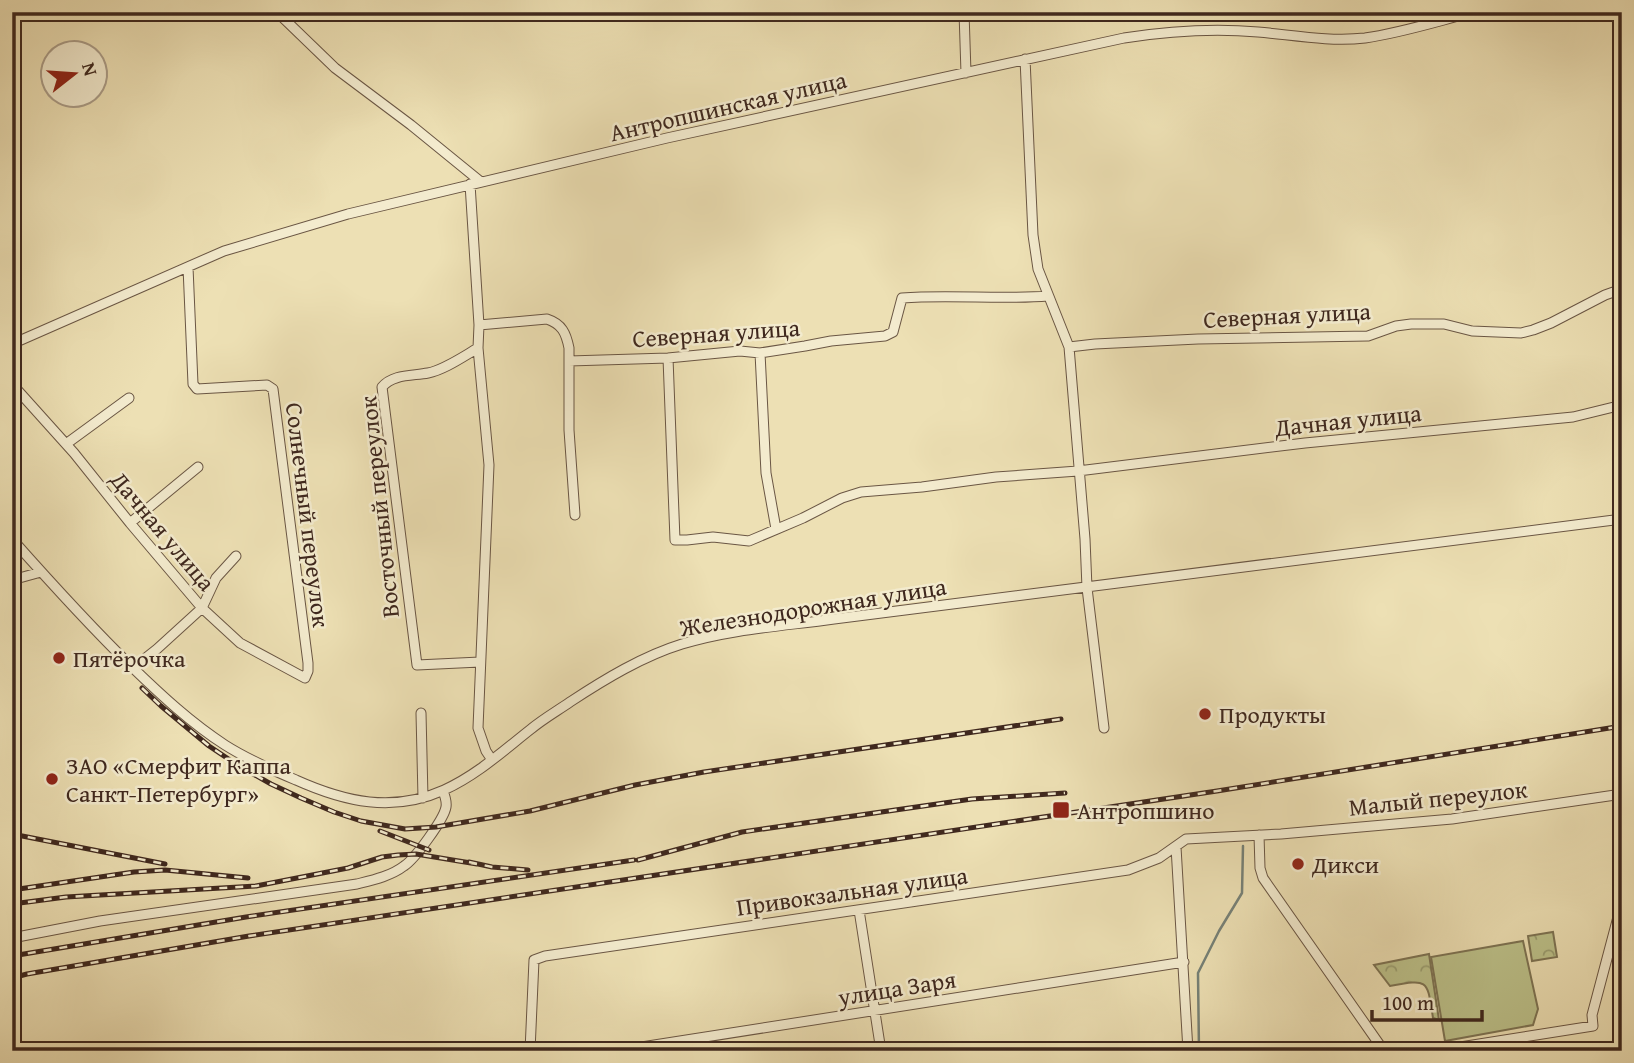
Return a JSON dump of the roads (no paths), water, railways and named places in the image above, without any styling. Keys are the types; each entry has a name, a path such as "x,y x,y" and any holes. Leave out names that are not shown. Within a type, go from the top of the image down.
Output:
{"street":[{"path":"277,12 335,68 481,182"},
{"path":"964,12 966,73"},
{"name":"Антропшинская улица","path":"12,344 224,251 348,214 667,138 1025,58 1162,32 1214,30 1325,39 1364,38 1474,12"},
{"path":"1025,58 1033,235 1038,269 1069,347 1087,588 1104,729"},
{"path":"470,184 479,324 478,348 489,465 478,728 492,760"},
{"name":"Солнечный переулок","path":"188,267 192,384 197,389 268,385 273,389 308,663 305,678"},
{"name":"Северная улица","path":"1069,347 1198,339 1368,336 1396,326 1411,324 1444,324 1472,331 1521,332 1551,323 1622,289"},
{"name":"Северная улица","path":"569,361 667,358 740,351 760,353 831,341 885,336 893,331 902,298 1048,296"},
{"path":"479,324 547,319 562,327 567,336 569,430 575,516"},
{"name":"Восточный переулок","path":"478,348 432,373 397,378 387,381 382,387 417,665 480,662"},
{"path":"667,358 675,540 713,537 749,541 776,529 765,473 760,353"},
{"name":"Дачная улица","path":"12,384 66,444 202,608 240,643 305,678"},
{"path":"66,444 129,398"},
{"name":"Дачная улица","path":"776,529 861,492 1078,471 1305,443 1573,417 1622,405"},
{"path":"130,523 198,467"},
{"name":"Железнодорожная улица","path":"12,540 133,668 162,695 227,746 324,793 388,803 423,798 469,777 533,727 572,701 647,657 683,644 784,626 1622,519"},
{"path":"133,668 202,608 216,578 236,556"},
{"path":"12,580 41,572"},
{"path":"421,713 423,798"},
{"path":"12,938 100,921 357,884 384,876 406,865 436,827 446,806 443,791"},
{"name":"Малый переулок","path":"1258,835 1452,819 1622,794"},
{"path":"1258,835 1263,878 1384,1051"},
{"name":"Привокзальная улица","path":"530,1051 534,960 545,956 1128,870 1159,858 1186,839 1258,835"},
{"path":"1176,847 1188,1051"},
{"path":"1434,1051 1593,1026 1592,1015 1622,902"},
{"path":"859,910 881,1051"},
{"name":"улица Заря","path":"616,1051 1184,962"}],"waterway":[{"path":"1199,1051 1198,973 1242,893 1243,846"}],"railway":[{"path":"142,688 209,746 271,784 334,812 361,821 405,829 436,827 530,811 635,785 704,772 1061,719"},
{"path":"12,978 249,936 1217,791 1622,726"},
{"path":"638,860 742,832 972,799 1065,793"},
{"path":"380,831 429,850"},
{"path":"12,834 165,864"},
{"path":"12,904 66,897 256,886 398,855 416,854 477,864"},
{"path":"12,956 246,917 634,860"},
{"path":"469,862 528,870"},
{"path":"12,890 165,870 248,878"}],"place":[{"name":"Пятёрочка","path":"59,658"},
{"name":"Продукты","path":"1205,714"},
{"name":"ЗАО «Смерфит Каппа Санкт-Петербург»","path":"52,779"},
{"name":"Антропшино","path":"1061,810"},
{"name":"Дикси","path":"1298,864"}]}
